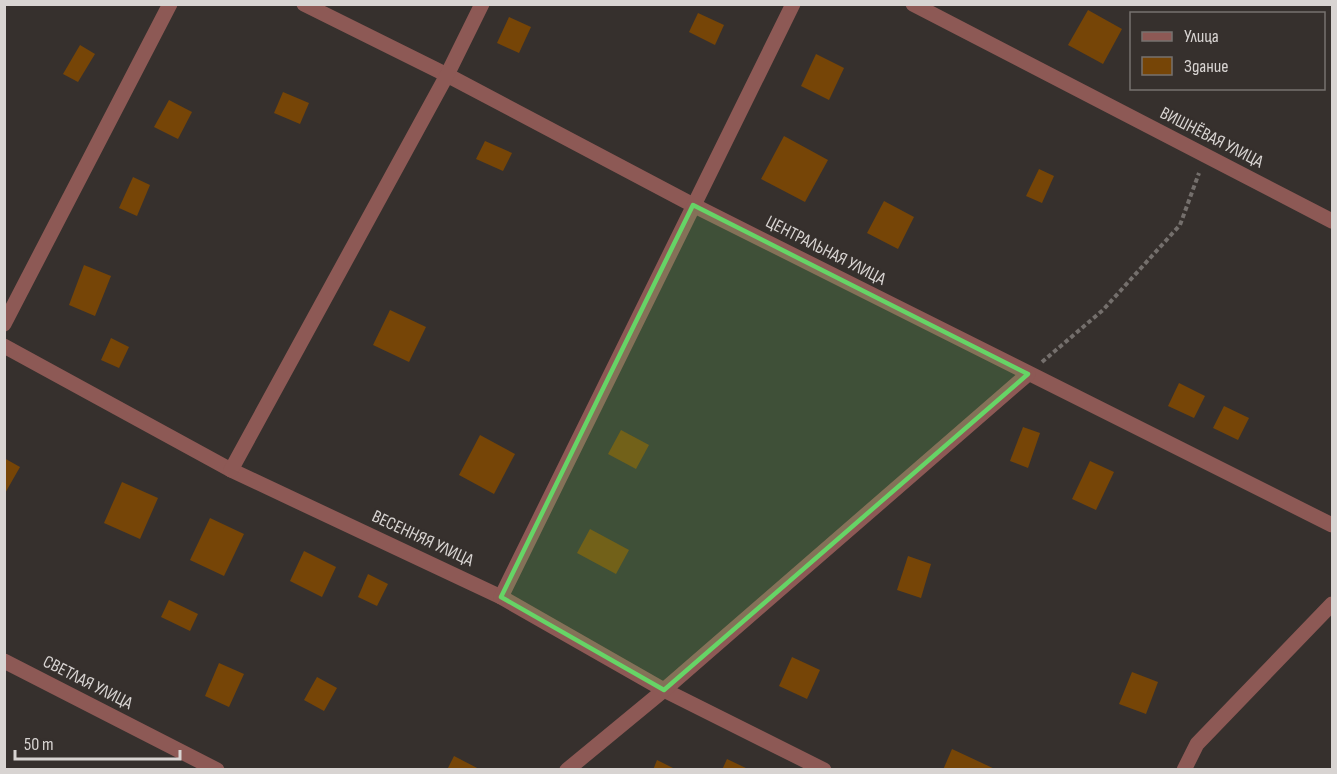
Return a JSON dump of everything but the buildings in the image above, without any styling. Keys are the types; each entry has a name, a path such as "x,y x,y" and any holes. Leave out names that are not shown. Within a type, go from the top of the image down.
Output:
{"street":[{"path":"4,324 170,4"},
{"name":"ЦЕНТРАЛЬНАЯ УЛИЦА","path":"304,4 447,75 693,205 1332,525"},
{"path":"231,470 447,75 482,4"},
{"path":"501,597 793,4"},
{"name":"ВИШНЁВАЯ УЛИЦА","path":"913,4 1332,221"},
{"name":"ВЕСЕННЯЯ УЛИЦА","path":"4,346 231,470 501,597 664,690 824,770"},
{"path":"567,770 664,690 1028,374"},
{"path":"1184,770 1197,744 1332,604"},
{"name":"СВЕТЛАЯ УЛИЦА","path":"4,661 217,770"}],"path":[{"path":"1028,374 1103,309 1180,225 1205,155"}],"highlighted area":[{"path":"693,205 1028,374 664,690 501,597"}]}
